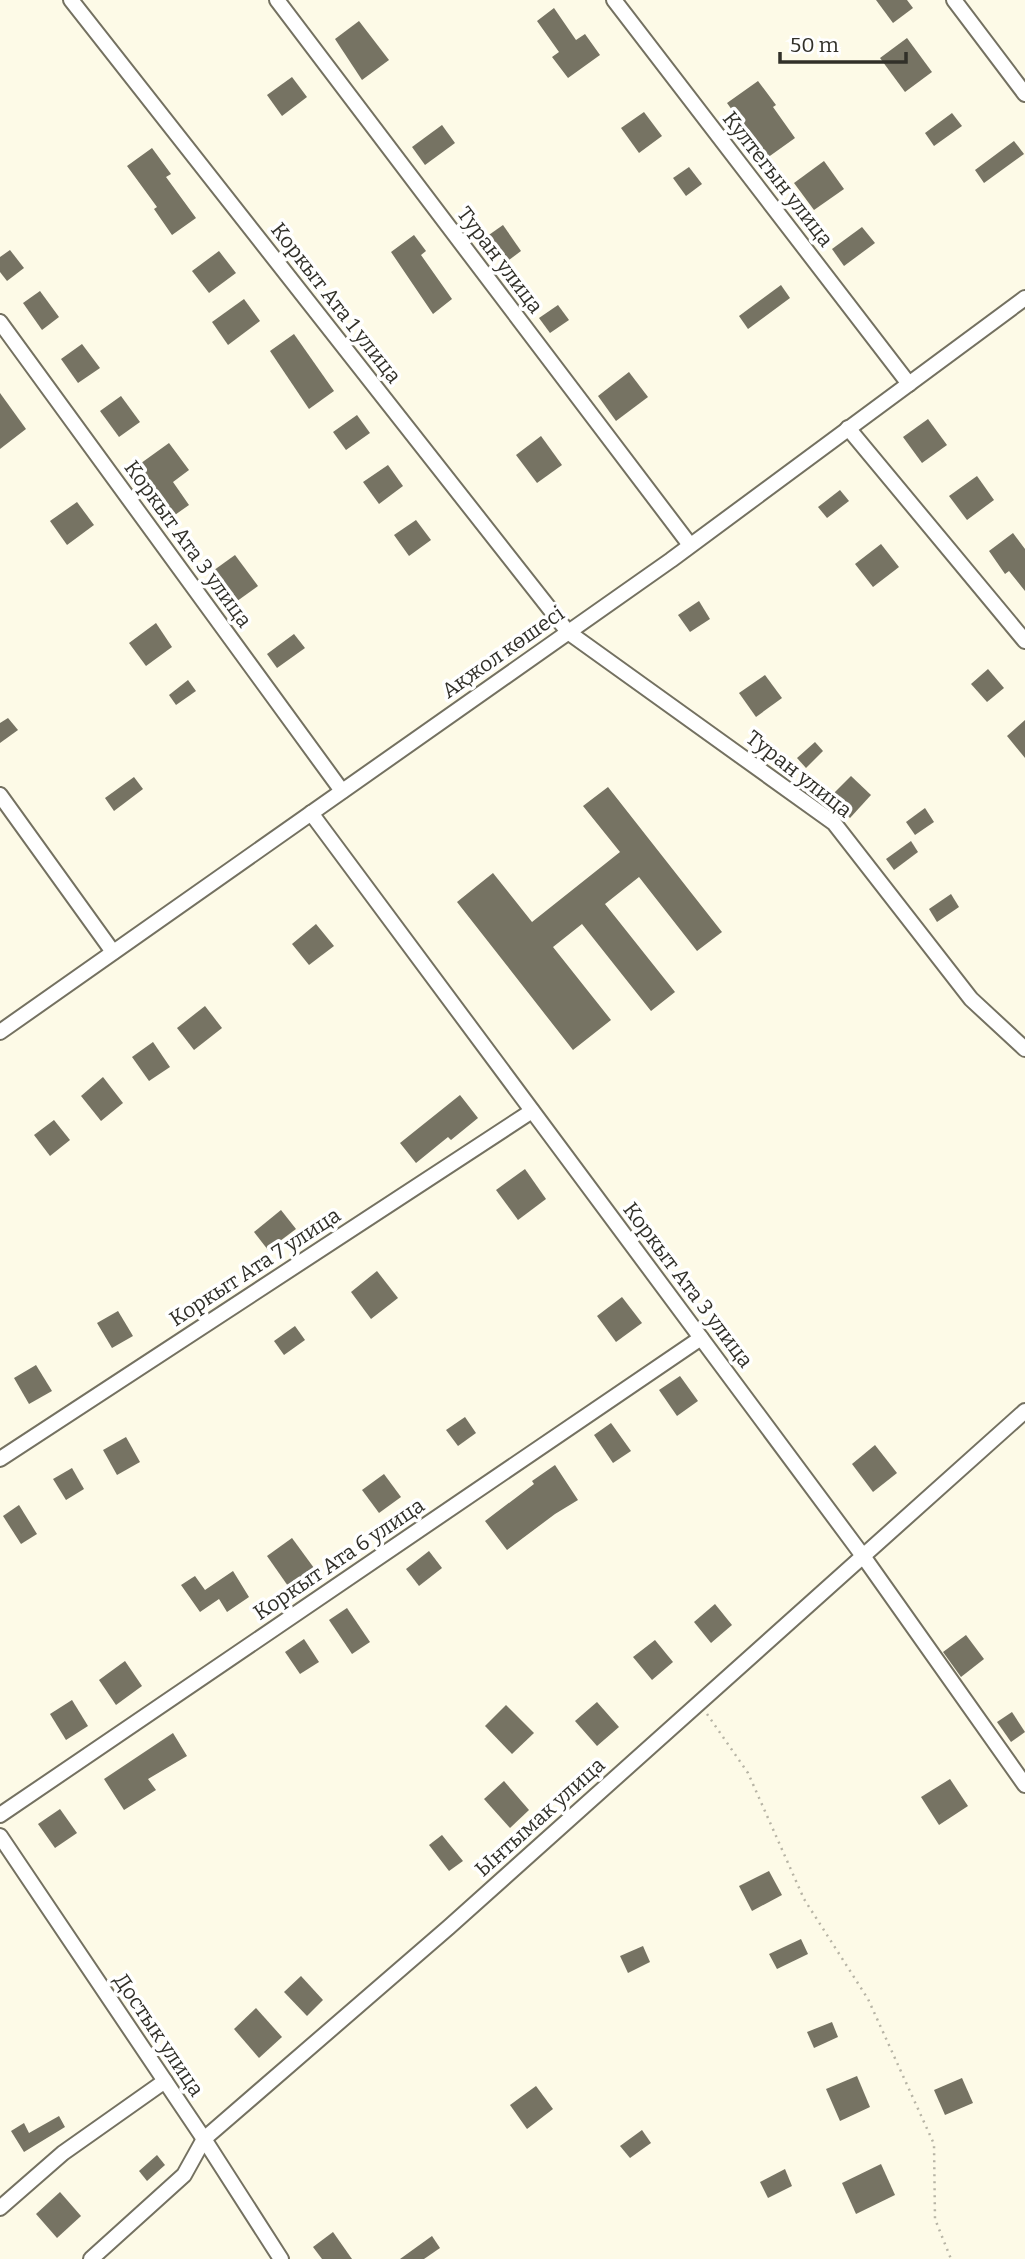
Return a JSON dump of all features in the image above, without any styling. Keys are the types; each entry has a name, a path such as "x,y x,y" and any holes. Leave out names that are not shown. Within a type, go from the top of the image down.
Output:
{"street":[{"name":"Коркыт Ата 1 улица","path":"71,0 568,632"},
{"name":"Туран улица","path":"277,0 690,545"},
{"name":"Култегын улица","path":"614,0 909,384"},
{"path":"954,0 1025,93"},
{"name":"Ақжол көшесі","path":"0,1032 690,545 1025,298"},
{"name":"Коркыт Ата 3 улица","path":"0,322 342,791"},
{"path":"848,428 1025,641"},
{"name":"Туран улица","path":"568,632 834,823 971,999 1025,1049"},
{"path":"0,795 113,952"},
{"name":"Коркыт Ата 3 улица","path":"311,813 863,1556 1025,1785"},
{"name":"Коркыт Ата 7 улица","path":"0,1459 532,1111"},
{"name":"Коркыт Ата 6 улица","path":"0,1815 701,1338"},
{"name":"Ынтымак улица","path":"91,2259 184,2175 204,2139 449,1927 1025,1411"},
{"name":"Достык улица","path":"0,1836 204,2139 281,2259"},
{"path":"0,2208 63,2153 165,2081"}],"path":[{"path":"699,1702 748,1773 804,1899 868,1999 929,2132 934,2144 935,2219 951,2259"}],"building":[{"path":"876,0 907,0 913,8 893,23"},
{"path":"554,8 576,40 585,34 600,55 568,78 552,57 559,52 537,21"},
{"path":"359,21 389,60 362,80 335,39"},
{"path":"907,38 932,72 905,92 880,58"},
{"path":"292,77 307,97 282,116 267,95"},
{"path":"758,81 795,138 767,158 727,103"},
{"path":"644,112 662,136 639,153 621,128"},
{"path":"952,113 962,126 934,146 925,133"},
{"path":"442,125 455,143 425,165 412,147"},
{"path":"1014,141 1024,154 984,183 975,170"},
{"path":"152,148 171,174 166,177 196,218 172,235 154,209 157,207 127,166"},
{"path":"824,161 844,189 814,210 794,183"},
{"path":"689,167 702,184 686,196 673,178"},
{"path":"503,225 521,251 505,263 486,237"},
{"path":"862,227 875,243 844,266 832,249"},
{"path":"414,235 426,251 421,255 452,299 433,314 391,252"},
{"path":"10,250 24,268 7,281 0,272 0,257"},
{"path":"219,251 236,273 209,293 192,271"},
{"path":"781,285 790,298 748,329 739,316"},
{"path":"40,291 59,317 42,330 23,303"},
{"path":"244,299 260,321 228,345 212,322"},
{"path":"558,305 569,320 550,333 539,318"},
{"path":"294,334 334,391 309,409 270,351"},
{"path":"82,344 100,368 78,383 61,359"},
{"path":"629,372 648,397 616,421 598,396"},
{"path":"0,393 26,429 0,449"},
{"path":"121,396 140,422 119,437 100,411"},
{"path":"357,415 370,433 346,450 333,432"},
{"path":"928,419 947,445 922,463 903,437"},
{"path":"541,436 562,465 537,483 516,455"},
{"path":"169,443 189,470 173,482 189,505 172,517 137,466"},
{"path":"388,465 403,486 379,504 363,482"},
{"path":"977,476 994,500 967,520 949,496"},
{"path":"840,490 849,501 827,518 818,507"},
{"path":"77,502 94,525 67,545 50,521"},
{"path":"416,520 431,540 409,556 394,535"},
{"path":"1013,533 1025,549 1025,591 1009,571 1005,574 989,551"},
{"path":"881,544 899,567 873,587 855,564"},
{"path":"235,555 258,586 233,604 210,573"},
{"path":"699,601 710,619 690,632 678,615"},
{"path":"156,623 172,647 146,666 129,643"},
{"path":"294,634 305,648 277,668 267,654"},
{"path":"988,669 1004,688 987,702 971,684"},
{"path":"765,675 782,698 756,717 739,693"},
{"path":"188,680 196,691 176,705 169,695"},
{"path":"8,718 18,730 0,743 0,723"},
{"path":"1025,720 1025,758 1007,736"},
{"path":"815,742 823,751 806,768 797,758"},
{"path":"851,776 871,795 850,818 829,798"},
{"path":"134,777 143,789 114,811 105,798"},
{"path":"608,787 722,932 697,951 639,877 605,904 675,992 651,1011 582,924 553,947 611,1020 573,1050 457,902 493,873 532,922 620,852 583,806"},
{"path":"925,808 934,822 915,835 906,822"},
{"path":"911,841 918,852 894,870 886,859"},
{"path":"951,894 959,907 937,922 929,909"},
{"path":"316,924 334,946 309,965 292,944"},
{"path":"205,1006 222,1028 194,1050 177,1028"},
{"path":"153,1042 170,1067 149,1081 132,1057"},
{"path":"103,1077 123,1103 101,1121 81,1096"},
{"path":"460,1095 478,1118 451,1140 448,1137 416,1163 400,1143"},
{"path":"54,1120 70,1140 50,1156 34,1135"},
{"path":"525,1169 546,1199 518,1220 496,1190"},
{"path":"281,1210 296,1229 268,1250 254,1232"},
{"path":"377,1271 398,1298 371,1319 351,1292"},
{"path":"622,1297 642,1323 616,1342 597,1316"},
{"path":"118,1311 133,1336 112,1348 97,1323"},
{"path":"295,1326 305,1340 284,1355 274,1341"},
{"path":"36,1365 52,1391 29,1404 14,1378"},
{"path":"680,1376 698,1401 677,1416 659,1390"},
{"path":"465,1417 476,1433 458,1446 446,1430"},
{"path":"611,1423 631,1451 613,1463 594,1435"},
{"path":"126,1437 140,1462 117,1475 103,1450"},
{"path":"875,1445 897,1473 873,1492 852,1464"},
{"path":"555,1465 578,1500 507,1550 485,1521"},
{"path":"72,1468 84,1489 66,1500 53,1479"},
{"path":"384,1474 401,1497 379,1513 362,1490"},
{"path":"19,1505 37,1534 21,1544 3,1516"},
{"path":"292,1538 314,1568 288,1586 267,1556"},
{"path":"429,1551 442,1568 419,1586 406,1569"},
{"path":"233,1571 249,1597 227,1612 219,1599 200,1612 181,1585 195,1576 205,1590"},
{"path":"715,1604 732,1625 711,1643 694,1622"},
{"path":"347,1608 370,1642 352,1654 329,1620"},
{"path":"966,1635 984,1659 961,1677 943,1652"},
{"path":"304,1639 319,1662 300,1674 285,1652"},
{"path":"655,1640 673,1662 652,1680 633,1657"},
{"path":"125,1661 142,1686 116,1705 99,1680"},
{"path":"72,1700 88,1726 66,1740 50,1714"},
{"path":"597,1702 619,1727 597,1746 575,1721"},
{"path":"506,1705 534,1733 512,1754 485,1726"},
{"path":"1012,1712 1025,1732 1011,1742 997,1722"},
{"path":"173,1733 187,1756 148,1779 156,1790 124,1810 104,1779"},
{"path":"950,1779 968,1806 939,1825 921,1797"},
{"path":"504,1781 529,1810 510,1828 484,1799"},
{"path":"60,1809 77,1833 55,1848 38,1824"},
{"path":"442,1835 463,1861 449,1871 429,1845"},
{"path":"769,1871 782,1895 752,1911 739,1886"},
{"path":"801,1939 808,1954 777,1969 769,1954"},
{"path":"643,1946 650,1962 628,1973 620,1956"},
{"path":"301,1976 323,2000 307,2016 284,1992"},
{"path":"256,2008 282,2037 259,2058 234,2029"},
{"path":"832,2022 838,2037 814,2048 807,2032"},
{"path":"857,2076 870,2107 840,2121 826,2089"},
{"path":"962,2078 973,2103 945,2115 934,2090"},
{"path":"536,2086 553,2109 527,2129 510,2105"},
{"path":"59,2116 65,2127 24,2152 11,2131 24,2123 29,2133"},
{"path":"642,2130 651,2143 630,2158 620,2146"},
{"path":"157,2155 165,2165 147,2181 139,2171"},
{"path":"881,2164 895,2195 856,2214 842,2183"},
{"path":"785,2169 792,2186 768,2198 760,2182"},
{"path":"60,2192 81,2216 57,2238 36,2214"},
{"path":"333,2232 352,2259 322,2259 313,2247"},
{"path":"432,2236 440,2248 424,2259 400,2259"}]}
